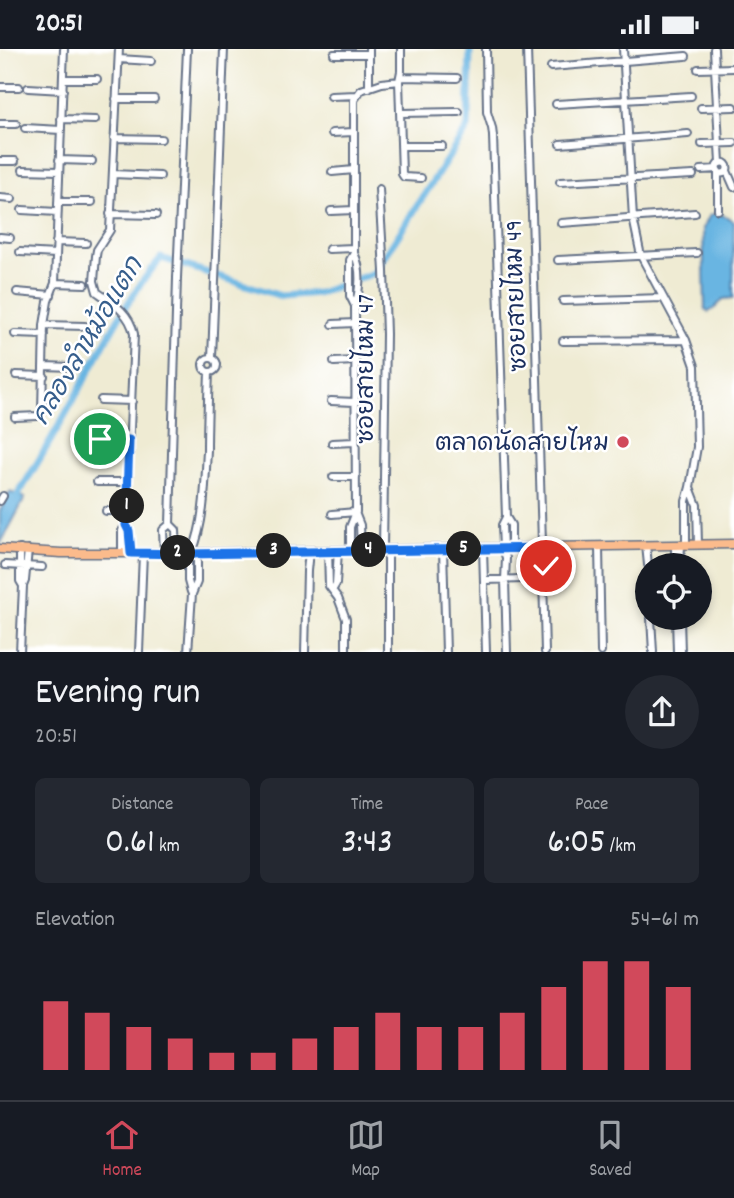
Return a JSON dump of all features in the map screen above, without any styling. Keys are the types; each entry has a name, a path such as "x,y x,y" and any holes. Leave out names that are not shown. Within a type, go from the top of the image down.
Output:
{"main road":[{"path":"1,549 61,553 192,553 734,544"}],"street":[{"path":"15,417 34,418 41,414 44,325 55,283 64,49"},
{"path":"119,49 109,233 97,250 94,281 97,292 116,305 128,318 134,334 127,511 126,525 122,531 127,553"},
{"path":"177,553 176,530 170,524 187,49"},
{"path":"188,652 192,594 188,581 192,553 202,519 206,471 209,372 204,363 212,358 224,49"},
{"path":"401,49 402,174 404,177 421,178"},
{"path":"486,49 487,112 493,136 506,517 502,526 508,548 505,580 507,652"},
{"name":"ซอยสายไหม 49","path":"527,49 542,546 538,567 543,576 545,652"},
{"path":"623,49 633,218 641,256 686,340 695,366 697,447 685,501 680,553"},
{"path":"714,49 718,210"},
{"path":"334,54 369,52 369,87"},
{"path":"551,67 686,56"},
{"path":"118,59 151,61"},
{"path":"698,69 734,68"},
{"path":"354,296 359,267 354,251 354,100 361,90 400,79 457,78"},
{"path":"63,79 97,79"},
{"path":"0,87 19,87"},
{"path":"28,89 63,90"},
{"path":"331,96 357,95"},
{"path":"556,104 691,96"},
{"path":"116,99 154,99"},
{"path":"701,108 734,107"},
{"path":"400,113 459,112"},
{"path":"61,119 95,120"},
{"path":"0,124 16,124"},
{"path":"25,128 61,129"},
{"path":"332,133 354,132"},
{"path":"560,144 688,134"},
{"path":"114,138 161,139"},
{"path":"702,144 734,143"},
{"path":"401,146 442,146"},
{"path":"60,160 92,161"},
{"path":"0,161 15,161"},
{"path":"701,170 718,168"},
{"path":"718,168 722,173 727,171 734,187"},
{"path":"23,170 59,171"},
{"path":"332,171 354,170"},
{"path":"113,174 160,176"},
{"path":"560,182 693,175"},
{"name":"ซอยสายไหม 47","path":"379,189 386,334 385,550 388,652"},
{"path":"0,198 12,199"},
{"path":"58,202 92,202"},
{"path":"22,210 57,212"},
{"path":"331,211 354,210"},
{"path":"561,223 695,213"},
{"path":"110,214 156,215"},
{"path":"0,237 10,238"},
{"path":"56,242 86,243"},
{"path":"329,249 354,251"},
{"path":"354,251 351,266 355,306 356,513 360,525 361,550"},
{"path":"20,252 56,254"},
{"path":"558,260 697,253"},
{"path":"55,283 85,284"},
{"path":"17,292 51,295"},
{"path":"562,302 663,299"},
{"path":"333,324 355,323"},
{"path":"44,325 85,326"},
{"path":"15,334 44,335"},
{"path":"562,341 686,340"},
{"path":"334,362 355,361"},
{"path":"44,366 72,367"},
{"path":"16,375 44,376"},
{"path":"101,400 132,401"},
{"path":"331,401 355,402"},
{"path":"100,439 129,440"},
{"path":"332,443 355,442"},
{"path":"333,477 356,477"},
{"path":"97,482 128,482"},
{"path":"690,487 697,505 698,544"},
{"path":"106,511 127,511"},
{"path":"332,514 356,513"},
{"path":"350,550 350,527 356,513"},
{"path":"685,515 696,514"},
{"path":"164,553 163,530 170,524"},
{"path":"646,545 647,553"},
{"path":"600,547 601,652"},
{"path":"483,548 486,652"},
{"path":"443,549 446,652"},
{"path":"20,652 23,586 20,581 24,550"},
{"path":"328,550 329,586 333,589 345,619 346,652"},
{"path":"333,589 337,584 338,550"},
{"path":"305,652 309,551"},
{"path":"139,652 143,553"},
{"path":"5,565 41,567"},
{"path":"487,580 522,579"},
{"path":"652,630 653,652"},
{"path":"678,630 679,652"}],"water":[{"path":"717,213 734,222 733,298 723,299 708,312 705,309 703,228 710,215"},
{"path":"10,492 25,498 0,545 0,511"}],"waterway":[{"name":"คลองลำหม้อแตก","path":"14,501 107,338 141,283 161,258 281,296 319,293 374,273 468,127 470,49"}],"place":[{"name":"ตลาดนัดสายไหม","path":"623,442"}],"route":[{"path":"100,439 129,440 126,525 131,553 548,548 546,566"}]}
